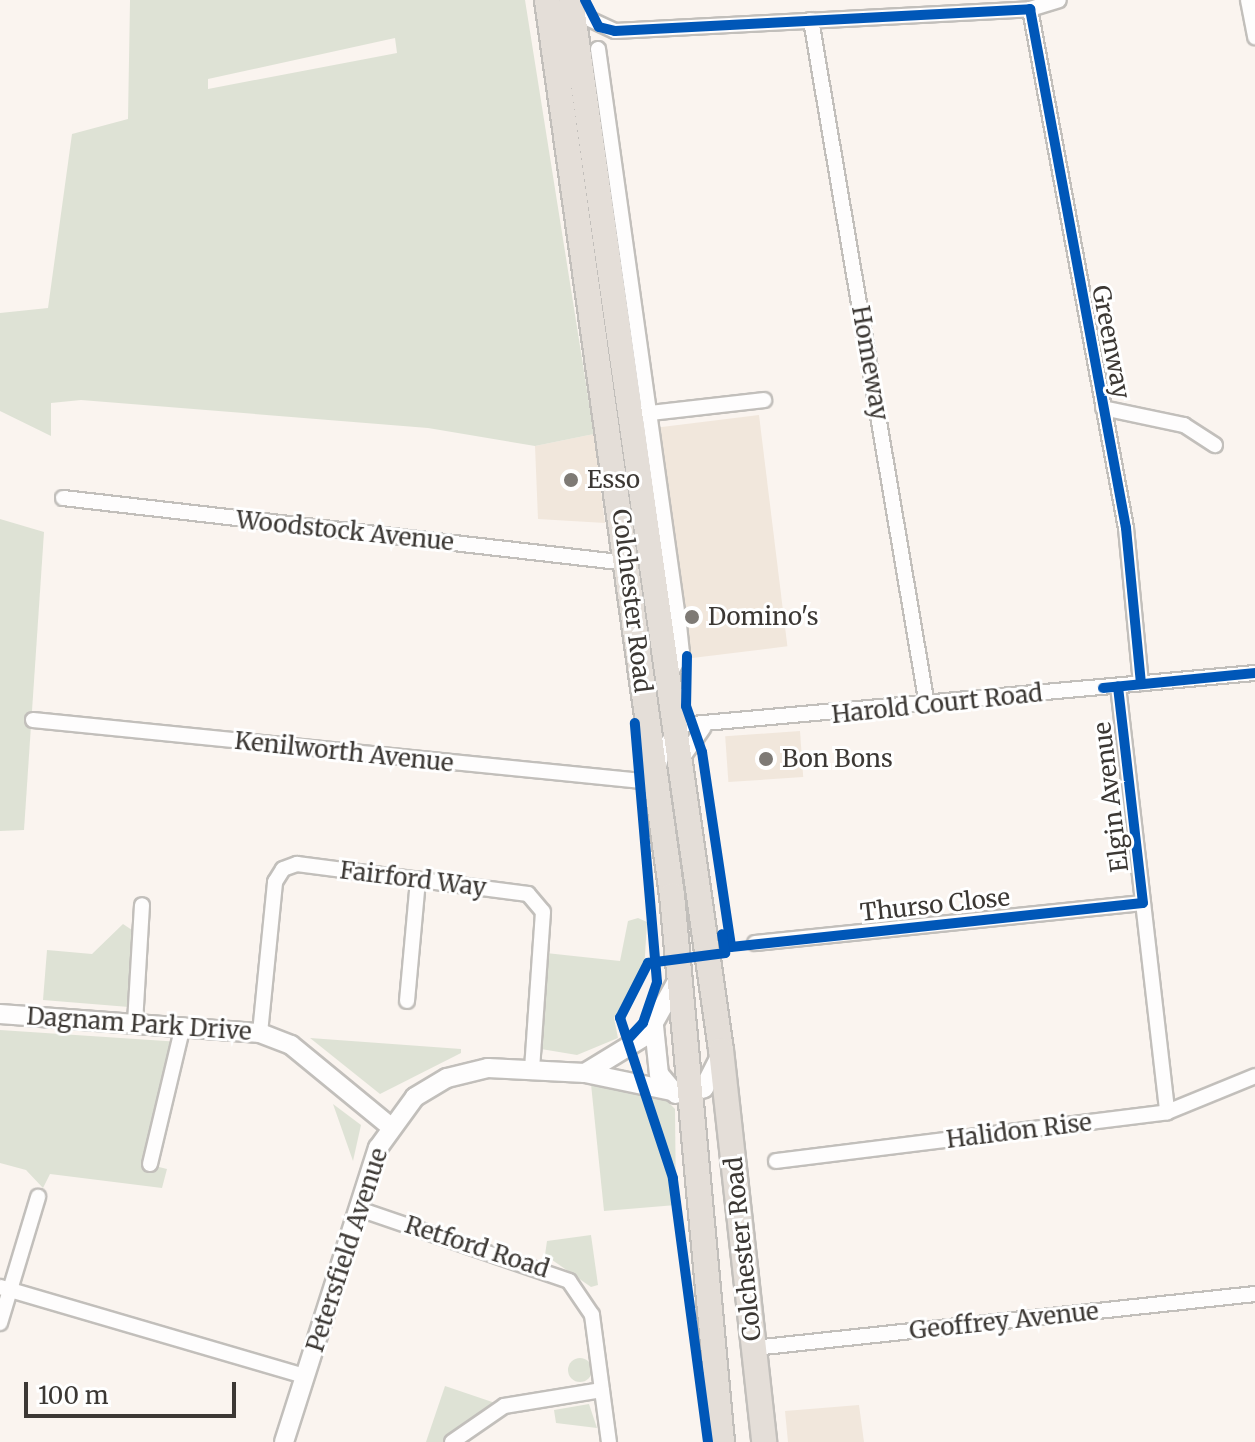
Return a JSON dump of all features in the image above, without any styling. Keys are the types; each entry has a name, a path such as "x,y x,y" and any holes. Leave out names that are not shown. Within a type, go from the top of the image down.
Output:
{"highway":[{"name":"Colchester Road","path":"547,0 627,563 680,976 681,1094 722,1442"},
{"name":"Colchester Road","path":"575,10 583,84 640,414 669,675 721,1050 764,1442"}],"street":[{"path":"575,10 615,31 811,20 921,8 1039,5 1059,0"},
{"path":"1248,0 1255,37"},
{"name":"Greenway","path":"1039,5 1103,408 1126,528 1141,683"},
{"name":"Colchester Road","path":"575,10 598,47 640,414"},
{"name":"Homeway","path":"811,20 927,705"},
{"path":"583,84 598,47 615,31"},
{"path":"640,414 764,400"},
{"path":"1103,408 1184,425 1215,445"},
{"name":"Woodstock Avenue","path":"63,498 627,563"},
{"name":"Harold Court Road","path":"677,732 682,725 703,728 1255,673"},
{"name":"Elgin Avenue","path":"1118,686 1167,1112"},
{"name":"Kenilworth Avenue","path":"33,720 656,779"},
{"path":"681,760 703,728"},
{"path":"656,779 663,748 677,732"},
{"name":"Fairford Way","path":"260,1033 275,882 283,869 297,864 418,879 528,894 540,904 532,1070"},
{"path":"407,1001 418,879"},
{"name":"Thurso Close","path":"755,943 1143,903"},
{"path":"135,1023 142,905"},
{"name":"Petersfield Avenue","path":"585,1073 633,1049 654,1026 680,976"},
{"name":"Dagnam Park Drive","path":"0,1014 260,1033 291,1045 391,1127"},
{"path":"150,1164 183,1026"},
{"path":"654,1026 659,1074 681,1094 713,1077 721,1050"},
{"name":"Petersfield Avenue","path":"284,1442 359,1209 391,1127 415,1097 447,1078 488,1068 585,1073 681,1094"},
{"name":"Halidon Rise","path":"776,1161 1167,1112 1255,1076"},
{"path":"0,1323 5,1288 38,1197"},
{"name":"Retford Road","path":"359,1209 569,1281 592,1315 609,1442"},
{"path":"5,1288 305,1376"},
{"name":"Geoffrey Avenue","path":"754,1348 1255,1294"},
{"path":"452,1442 504,1406 602,1390"}],"shaded area":[{"path":"130,0 525,0 594,434 535,446 428,428 81,400 51,403 51,436 0,411 0,313 48,308 72,134 128,119","holes":["395,38 397,53 208,89 208,79"]},
{"path":"759,415 787,646 688,658 660,427"},
{"path":"594,434 605,523 538,519 535,446"},
{"path":"0,519 44,532 24,830 0,831"},
{"path":"800,731 803,777 728,782 725,736"},
{"path":"638,918 647,922 644,972 614,1018 618,1038 577,1055 541,1049 546,953 620,961 628,921"},
{"path":"123,924 135,932 129,1007 43,1000 47,950 92,954"},
{"path":"0,1030 181,1042 151,1165 167,1169 162,1188 50,1174 43,1188 26,1170 0,1163"},
{"path":"310,1038 461,1049 461,1053 380,1094"},
{"path":"591,1084 663,1097 675,1109 676,1205 604,1211"},
{"path":"333,1104 361,1125 353,1161"},
{"path":"591,1235 598,1285 591,1287 545,1255 547,1241"},
{"path":"580,1358 589,1361 592,1370 589,1379 580,1382 571,1379 568,1370 571,1361"},
{"path":"445,1386 504,1406 452,1442 426,1442"},
{"path":"589,1404 597,1428 556,1423 554,1410"},
{"path":"859,1405 864,1442 788,1442 785,1411"}],"cycle path":[{"path":"585,0 599,27 615,31 1030,9 1126,528 1141,683"},
{"path":"687,656 686,706 702,752 731,947 1143,903 1118,686"},
{"path":"1103,688 1255,673"},
{"path":"628,1039 643,1023 657,982 635,723"},
{"path":"708,1442 673,1178 620,1018 648,963 725,953 722,934"}],"place":[{"name":"Esso","path":"571,480"},
{"name":"Domino's","path":"692,617"},
{"name":"Bon Bons","path":"766,759"}]}
